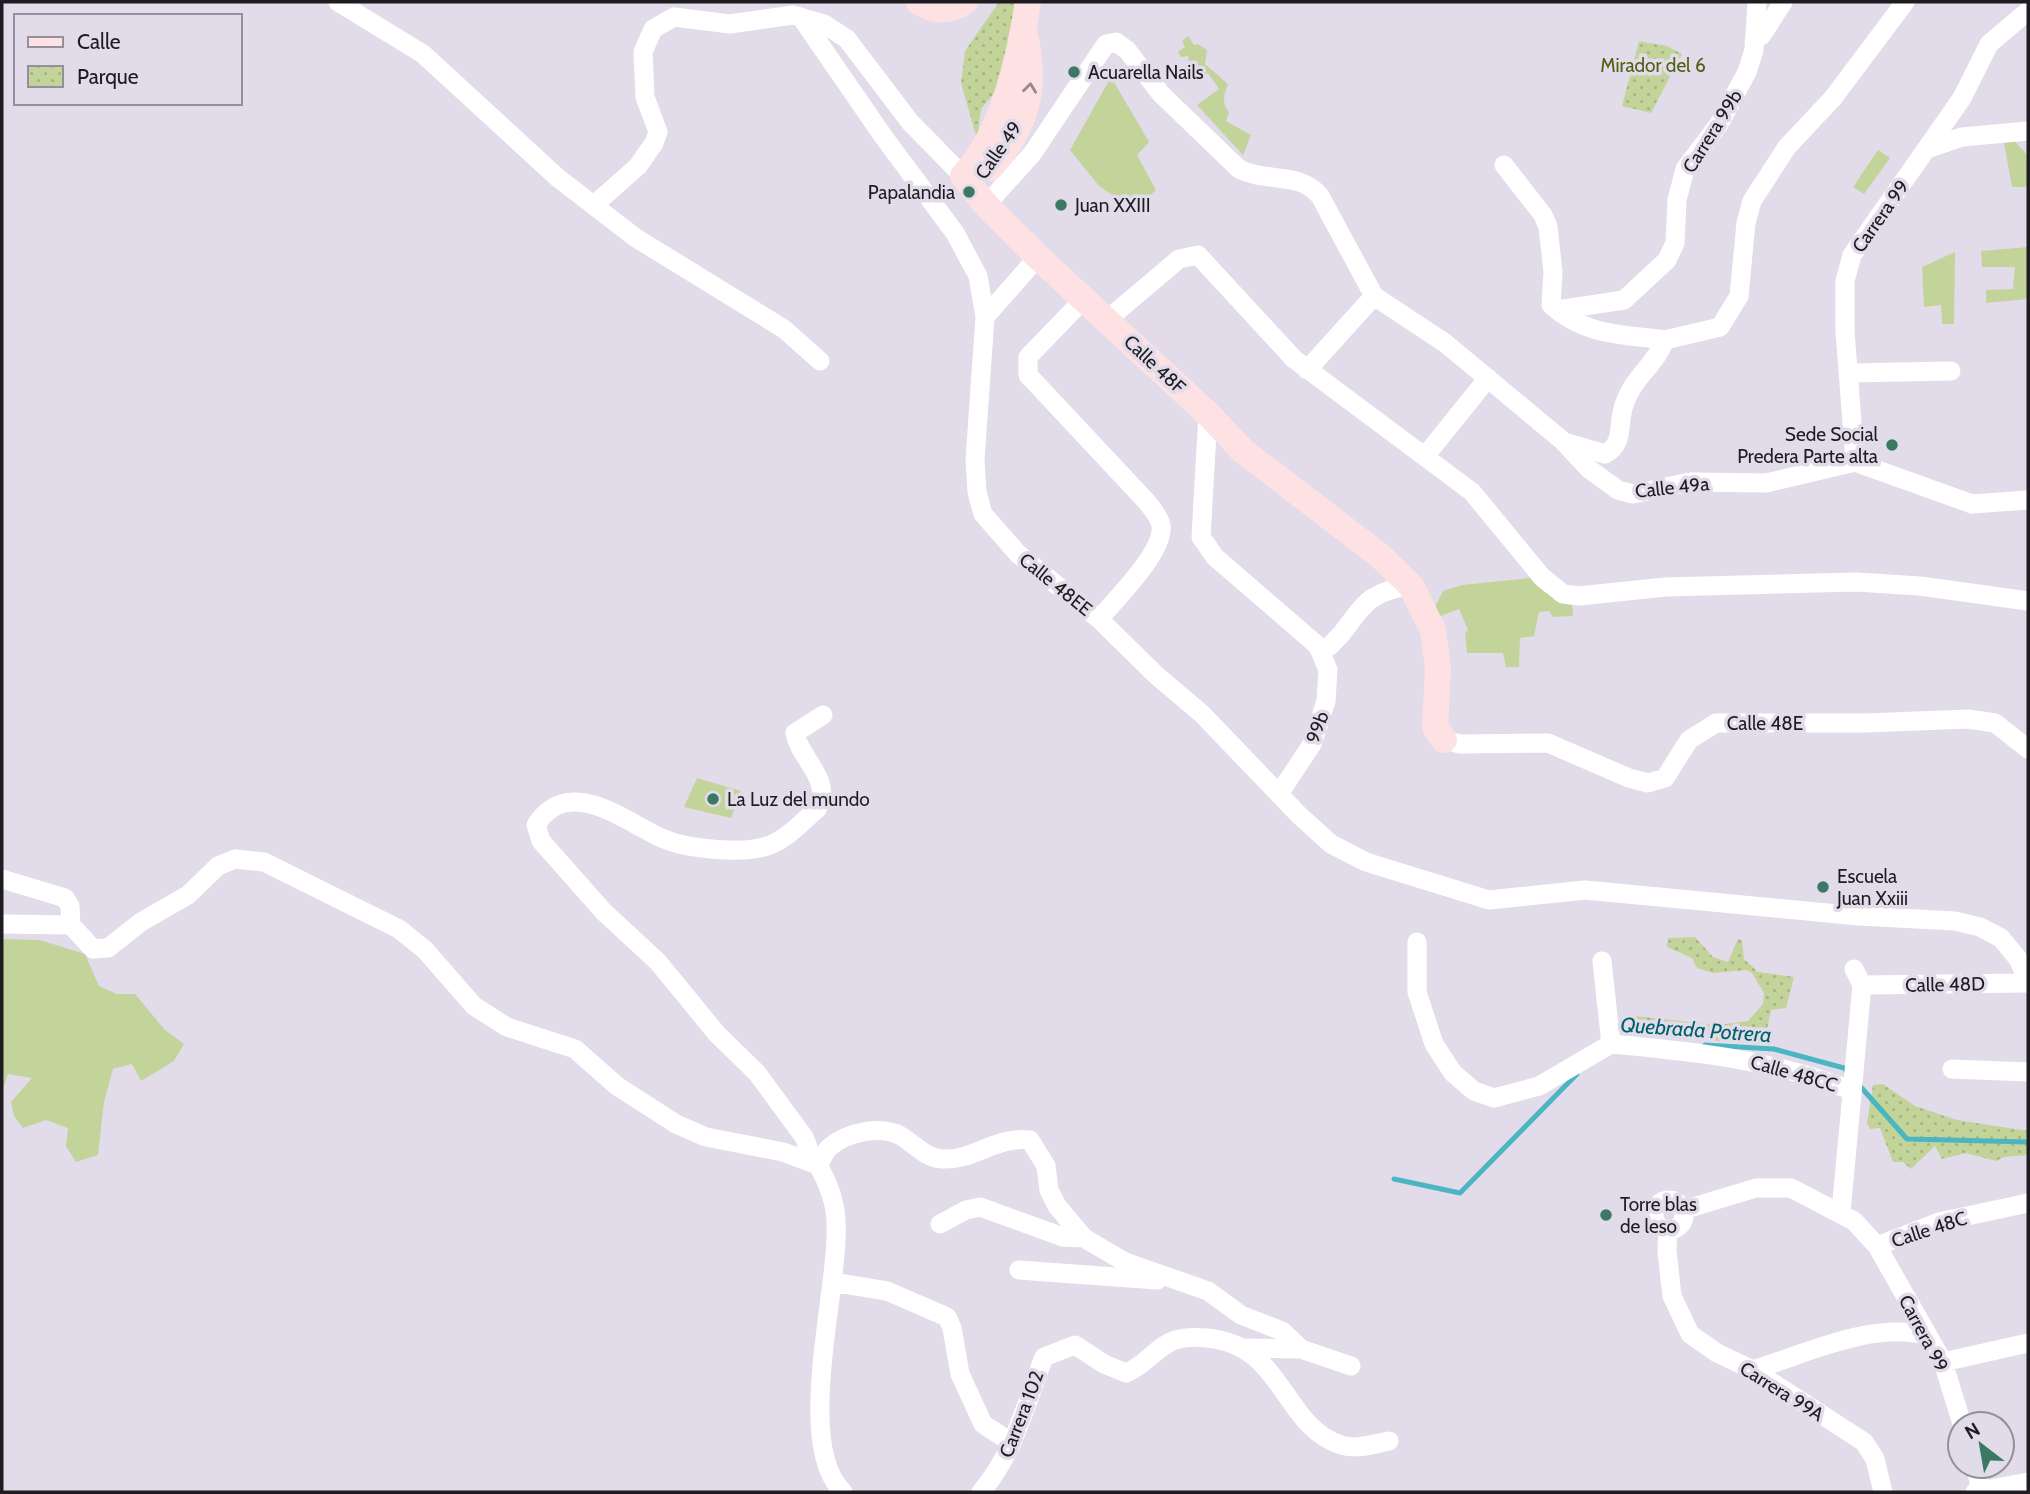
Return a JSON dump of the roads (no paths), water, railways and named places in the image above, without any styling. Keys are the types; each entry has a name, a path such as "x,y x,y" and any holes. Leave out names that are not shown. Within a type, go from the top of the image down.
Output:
{"street":[{"path":"338,2 423,54 484,107 558,178 636,238 784,329 820,361"},
{"path":"919,2 940,10 951,9 965,2"},
{"name":"Calle 49","path":"973,189 1001,154 1027,106 1032,72 1024,31 1028,2"},
{"name":"Carrera 99b","path":"1557,310 1624,300 1667,260 1675,243 1677,200 1685,169 1736,94 1747,72 1754,41 1757,2"},
{"path":"1754,41 1762,36 1783,2"},
{"path":"1504,165 1543,215 1548,227 1553,272 1549,300 1557,310 1583,327 1598,332 1665,340 1720,327 1731,312 1741,288 1746,223 1752,201 1787,147 1833,98 1905,2"},
{"name":"Carrera 99","path":"1855,462 1851,373 1845,331 1845,281 1852,255 1962,99 1989,44 2028,11"},
{"path":"594,205 638,166 658,131 645,97 643,80 643,52 653,29 674,17 730,24 780,15 801,17"},
{"name":"Calle 48F","path":"801,17 824,24 847,39 910,122 1038,257 1108,319 1243,451 1380,555 1412,586 1433,630 1438,668 1435,727 1444,740"},
{"name":"Calle 48EE","path":"801,17 955,233 978,276 985,317 975,460 977,492 983,514 1018,554 1099,620 1149,669 1235,745 1279,794 1343,852 1457,892 1499,900 1571,891 1598,891 1859,916 1955,920 1980,927 2001,938 2020,960 2028,983"},
{"path":"973,189 1032,153 1106,44 1116,42 1127,50 1161,94 1239,169 1252,176 1300,181 1312,187 1320,196 1374,296 1307,370"},
{"path":"1930,148 1962,137 2028,131"},
{"path":"1108,319 1179,259 1198,255 1307,370 1426,455 1472,492 1548,584 1570,596 1665,587 1856,582 1920,586 2028,601"},
{"path":"985,317 1038,257"},
{"name":"Calle 49a","path":"1374,296 1445,343 1563,441 1589,469 1611,486 1633,494 1688,482 1766,483 1855,462"},
{"path":"1085,298 1028,357 1025,367 1028,375 1147,502 1161,527 1159,543 1151,556 1099,620"},
{"path":"1563,441 1605,454 1614,449 1619,441 1623,408 1634,380 1660,353 1665,340"},
{"path":"1851,373 1951,371"},
{"path":"1426,455 1488,378"},
{"path":"1208,414 1201,537 1215,557 1322,652 1375,594 1390,588 1412,586"},
{"path":"1855,462 1972,505 2028,500"},
{"name":"99b","path":"1279,794 1312,744 1326,701 1328,670 1322,652"},
{"path":"823,715 795,733 797,744 818,776 823,792 821,802 817,809 771,845 754,850 687,846 663,839 614,810 580,804 563,803 549,809 536,825 541,841 604,912 658,962 717,1034 757,1073 804,1137 812,1162 828,1182 836,1220 822,1369 821,1450 828,1474 843,1492"},
{"name":"Calle 48E","path":"1444,740 1460,744 1548,743 1629,778 1648,783 1665,778 1689,740 1716,723 1866,723 1977,719 2004,728 2028,749"},
{"path":"2,879 65,898 70,906 71,925 93,949 108,948 141,922 188,895 218,866 235,859 264,862 400,929 425,950 474,1006 507,1027 575,1049 617,1086 676,1124 706,1137 812,1162"},
{"path":"2,924 71,925"},
{"path":"1417,942 1417,992 1434,1044 1453,1073 1474,1091 1494,1098 1539,1086 1611,1044 1602,961"},
{"name":"Calle 48D","path":"1852,1088 1858,977 2028,983"},
{"name":"Calle 48CC","path":"1611,1044 1720,1054 1800,1071 1852,1088"},
{"path":"1952,1069 2028,1072"},
{"path":"1841,1212 1852,1088"},
{"path":"812,1162 829,1147 851,1135 887,1130 928,1156 942,1159 956,1158 1013,1138 1030,1140 1046,1166 1049,1190 1057,1206 1084,1238 1125,1262 1208,1291 1241,1315 1282,1331 1301,1349"},
{"name":"Calle 48C","path":"1672,1296 1668,1230 1682,1222 1683,1210 1756,1188 1791,1188 1854,1220 1877,1246 1939,1222 2028,1203"},
{"path":"940,1224 966,1210 980,1207 1063,1237 1084,1238"},
{"name":"Carrera 99","path":"1877,1246 1943,1362 1958,1410"},
{"path":"1019,1270 1179,1281"},
{"path":"832,1282 887,1290 947,1317 952,1328 960,1374 983,1424 1012,1443"},
{"name":"Carrera 99A","path":"1672,1296 1690,1334 1717,1353 1753,1370 1805,1407 1864,1442 1875,1459 1883,1492"},
{"path":"1753,1370 1858,1336 1914,1332 1928,1336"},
{"name":"Carrera 102","path":"981,1492 1000,1467 1012,1443 1044,1357 1075,1345 1104,1364 1126,1373 1139,1368 1173,1340 1195,1337 1217,1339 1246,1348"},
{"path":"1943,1362 2028,1343"},
{"path":"1246,1348 1301,1349 1351,1366"},
{"path":"1246,1348 1277,1379 1311,1427 1325,1438 1344,1446 1389,1441"},
{"path":"1980,1492 2028,1482"}],"waterway":[{"name":"Quebrada Potrera","path":"1705,1045 1774,1049 1844,1068 1848,1073"},
{"name":"Quebrada Potrera","path":"1394,1179 1460,1193 1577,1074"},
{"name":"Quebrada Potrera","path":"1859,1085 1907,1139 2028,1142"}],"place":[{"name":"Acuarella Nails","path":"1074,72"},
{"name":"Papalandia","path":"969,192"},
{"name":"Juan XXIII","path":"1061,205"},
{"name":"Sede Social Predera Parte alta","path":"1892,445"},
{"name":"La Luz del mundo","path":"713,799"},
{"name":"Escuela Juan Xxiii","path":"1823,887"},
{"name":"Torre blas de leso","path":"1606,1215"}],"park label":[{"name":"Mirador del 6","path":"1653,65"}]}
